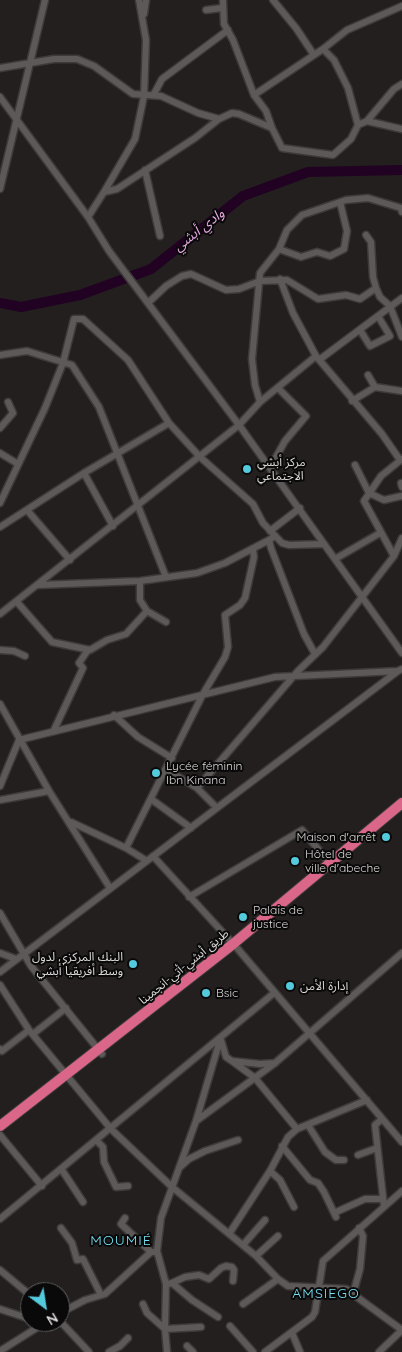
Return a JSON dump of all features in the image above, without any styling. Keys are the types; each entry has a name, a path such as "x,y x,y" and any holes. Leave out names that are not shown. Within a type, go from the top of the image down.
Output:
{"highway":[{"path":"0,1134 68,1077 316,880 381,824 402,803"},
{"path":"381,824 402,811"},
{"path":"0,1126 68,1077"}],"street":[{"path":"0,190 45,0"},
{"path":"88,217 135,139 144,96 146,40 139,0"},
{"path":"142,20 146,0"},
{"path":"223,0 224,24 254,95 266,111 282,148 333,155 351,139 358,125 367,121 394,89 402,84"},
{"path":"273,0 296,28 314,55"},
{"path":"254,95 323,49 347,30 402,6"},
{"path":"206,10 222,8"},
{"path":"154,94 162,79 228,30"},
{"path":"323,49 334,60 348,88 358,125"},
{"path":"0,68 31,62 77,59 94,66 127,91 144,96 154,94 198,113 219,119"},
{"path":"0,97 88,217 109,251 300,508 402,653"},
{"path":"104,192 117,189 195,138 219,119 232,113 239,114 272,128"},
{"path":"367,121 402,129"},
{"path":"145,170 160,236"},
{"path":"260,402 255,385 252,359 260,272 279,250 287,230 302,215 340,202 368,198 401,208 402,212"},
{"path":"279,250 301,257 317,252 330,256 344,249 346,231 340,202"},
{"path":"366,235 371,242 373,277 376,288 380,297 390,306 402,337"},
{"path":"148,303 166,286 182,276 191,274 226,290 239,289 260,280 287,280 318,299 346,295 360,299 376,288"},
{"path":"280,279 293,313 318,358 352,401 382,434 401,460 385,472 364,502 394,556"},
{"path":"0,614 18,602 200,457 239,425 260,402 402,298"},
{"path":"360,330 370,346 390,336 378,316"},
{"path":"0,503 64,363 74,318 83,319 128,360 169,423 200,457 253,504 271,535 298,620 314,654"},
{"path":"0,355 27,351 72,365 99,407 166,577"},
{"path":"368,375 374,387"},
{"path":"352,401 374,387 402,391"},
{"path":"270,468 285,441 306,416 279,389"},
{"path":"0,428 13,413 8,402"},
{"path":"0,527 84,473 169,423"},
{"path":"0,454 18,464"},
{"path":"354,465 370,493 384,500 402,496"},
{"path":"84,473 113,526"},
{"path":"39,585 140,581 197,573 253,550 300,508"},
{"path":"27,510 70,560"},
{"path":"335,559 380,533"},
{"path":"271,535 282,543 289,545 324,544"},
{"path":"197,788 314,654 323,647 362,597 369,591 394,556 402,538"},
{"path":"126,848 167,770 203,694 225,657 228,647 225,616 246,598 254,557 253,550"},
{"path":"140,581 140,600 147,611 166,622"},
{"path":"18,602 52,642 88,650 96,649 107,640 126,634 147,611"},
{"path":"0,650 14,651 25,656"},
{"path":"54,730 83,668 79,663 88,650"},
{"path":"19,740 114,715 275,677 400,670"},
{"path":"0,972 400,670"},
{"path":"0,704 49,791 110,888"},
{"path":"114,715 138,737 172,758"},
{"path":"0,786 19,740"},
{"path":"167,770 197,788 217,808"},
{"path":"0,800 49,791"},
{"path":"151,799 191,828"},
{"path":"70,822 126,848 147,861"},
{"path":"189,897 302,830 332,866"},
{"path":"153,856 235,946 402,1142"},
{"path":"0,913 23,954 100,1052"},
{"path":"0,953 16,959"},
{"path":"196,1120 275,1063 402,953"},
{"path":"0,985 31,1032 111,1129 172,1187 256,1256 278,1279 288,1286 346,1289 402,1330 379,1352"},
{"path":"0,1219 221,1039 274,993"},
{"path":"0,1049 2,1052 66,1008"},
{"path":"221,1039 226,1057 255,1078 297,1129"},
{"path":"70,1308 101,1295 154,1252 161,1218 196,1120 221,1039"},
{"path":"232,1061 260,1064 275,1063"},
{"path":"229,1234 270,1171 282,1146 297,1129 367,1100"},
{"path":"382,1119 375,1125 383,1203"},
{"path":"308,1125 325,1152 336,1160 344,1160"},
{"path":"0,1134 42,1186"},
{"path":"178,1169 189,1159 205,1151 238,1140"},
{"path":"97,1141 103,1147 104,1162 116,1187 128,1186"},
{"path":"282,1146 310,1180 318,1183 335,1215 365,1199 383,1203"},
{"path":"358,1155 377,1148"},
{"path":"62,1170 83,1202"},
{"path":"270,1171 280,1180 294,1206"},
{"path":"264,1352 312,1318 323,1261 383,1203 402,1191"},
{"path":"125,1218 121,1224 154,1252 169,1284 218,1317"},
{"path":"243,1245 265,1220"},
{"path":"61,1228 72,1243 77,1260 84,1259 101,1295"},
{"path":"353,1294 360,1269 363,1236 359,1228"},
{"path":"256,1256 278,1236"},
{"path":"169,1284 185,1277 199,1276 209,1279 226,1266 232,1267 234,1270 232,1281"},
{"path":"0,1270 20,1287"},
{"path":"243,1304 278,1279"},
{"path":"167,1352 165,1329 169,1284"},
{"path":"143,1304 147,1313 165,1329 201,1326"},
{"path":"0,1309 20,1316"},
{"path":"230,1326 252,1352"},
{"path":"0,1351 28,1332"},
{"path":"70,1332 89,1352"},
{"path":"292,1334 300,1352"},
{"path":"109,1352 120,1346 128,1338"},
{"path":"187,1346 193,1352"}],"waterway":[{"name":"وادي أبشي","path":"0,303 21,307 80,295 151,269 243,196 308,172 402,170"}],"place":[{"name":"مركز أبشي الاجتماعي","path":"247,469"},
{"name":"Lycée féminin Ibn Kinana","path":"156,773"},
{"name":"Maison d'arrêt","path":"386,837"},
{"name":"Hôtel de ville d'abeche","path":"295,861"},
{"name":"Palais de justice","path":"243,917"},
{"name":"البنك المركزي لدول وسط أفريقيا أبشي","path":"133,964"},
{"name":"إدارة الأمن","path":"290,986"},
{"name":"Bsic","path":"206,993"}],"district":[{"name":"MOUMIÉ","path":"121,1241"},
{"name":"AMSIEGO","path":"326,1294"}]}
